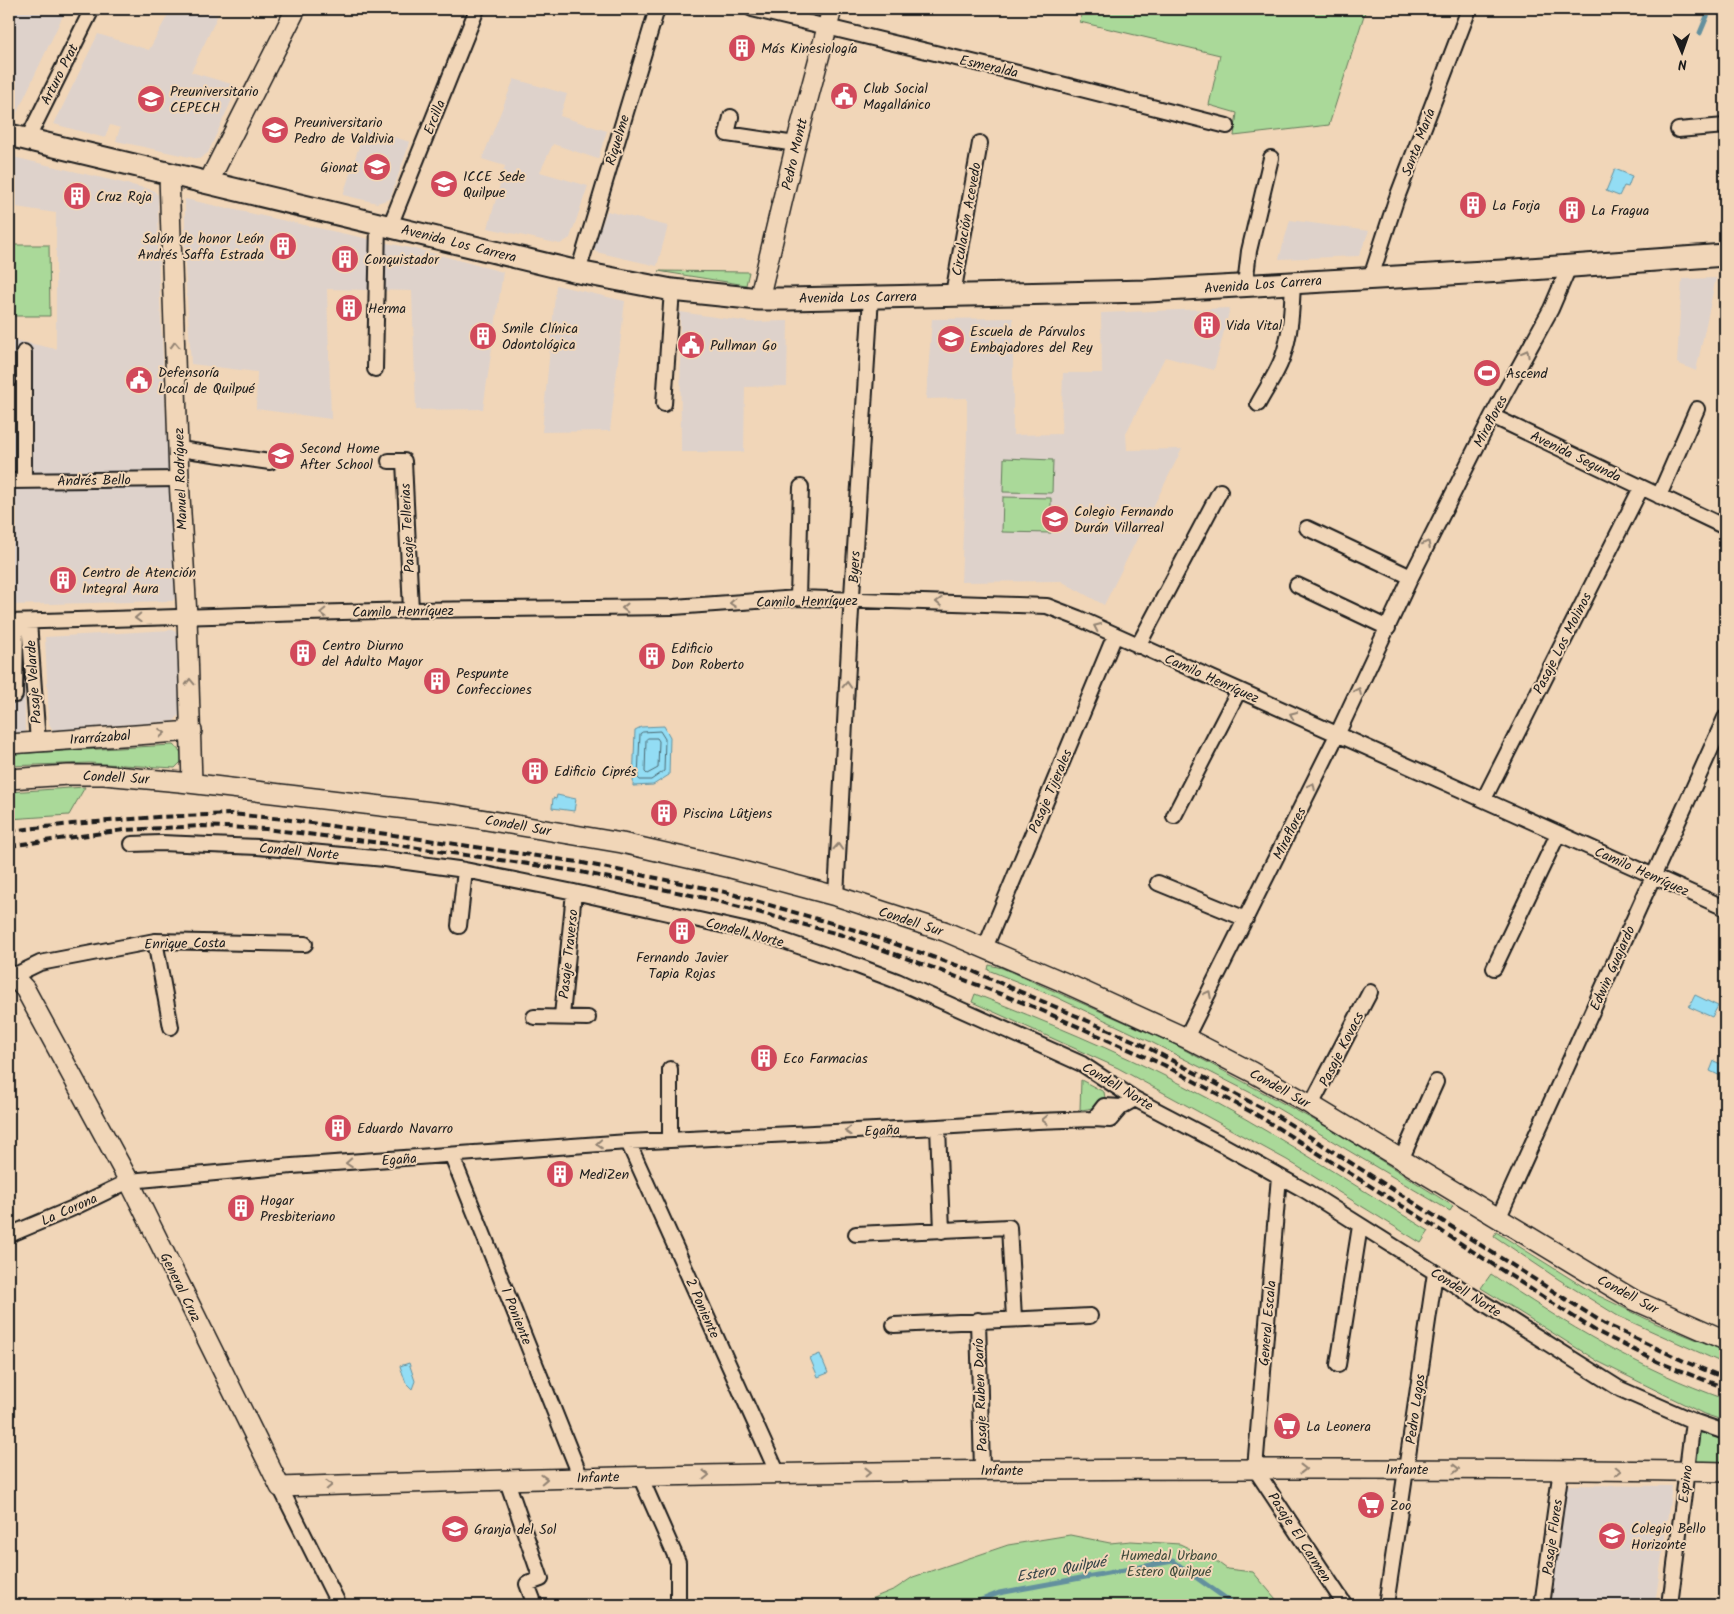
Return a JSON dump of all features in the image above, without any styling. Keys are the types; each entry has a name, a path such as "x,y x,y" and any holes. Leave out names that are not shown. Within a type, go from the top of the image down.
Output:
{"main road":[{"name":"Avenida Los Carrera","path":"18,138 384,224 578,272 672,290 759,299 1142,291 1569,267 1725,255"}],"street":[{"name":"Arturo Prat","path":"18,138 92,9"},
{"path":"208,183 296,9"},
{"name":"Ercilla","path":"384,224 477,9"},
{"name":"Riquelme","path":"578,272 656,9"},
{"name":"Esmeralda","path":"752,9 1010,71 1227,126"},
{"name":"Pedro Montt","path":"759,299 796,144 832,9"},
{"name":"Santa María","path":"1371,277 1396,200 1469,9"},
{"path":"731,117 727,134 796,144"},
{"path":"1678,130 1725,126"},
{"name":"Circulación Acevedo","path":"953,294 980,143"},
{"path":"1245,284 1249,250 1271,158"},
{"name":"Manuel Rodríguez","path":"169,175 179,479 192,731 192,784"},
{"path":"375,369 384,224"},
{"name":"Miraflores","path":"1186,1038 1337,735 1411,576 1492,416 1551,308 1569,267"},
{"path":"1258,404 1284,352 1292,312 1293,282"},
{"path":"664,404 672,290"},
{"name":"Byers","path":"836,896 871,297"},
{"path":"24,352 24,481"},
{"path":"1659,496 1697,409"},
{"name":"Avenida Segunda","path":"1492,416 1725,527"},
{"path":"179,449 270,462"},
{"name":"Pasaje Tellerias","path":"388,461 404,461 411,610"},
{"name":"Andrés Bello","path":"9,481 179,479"},
{"path":"798,598 800,487"},
{"name":"Pasaje Los Molinos","path":"1484,799 1641,488"},
{"path":"1138,646 1220,491"},
{"path":"1307,528 1411,576"},
{"path":"1296,585 1388,628"},
{"name":"Camilo Henríquez","path":"18,622 411,610 674,607 798,598 1047,606 1484,799 1725,908"},
{"path":"15,696 18,622"},
{"name":"Pasaje Velarde","path":"18,622 38,742"},
{"name":"Pasaje Tijerales","path":"985,948 1115,635"},
{"path":"1174,816 1239,690"},
{"name":"Edwin Guajardo","path":"1498,1219 1725,718"},
{"name":"Irarrázabal","path":"9,744 192,731"},
{"name":"Condell Sur","path":"9,779 68,775 104,775 457,814 622,844 731,868 836,896 944,931 1186,1038 1311,1105 1634,1300 1725,1340"},
{"path":"1494,968 1558,834"},
{"name":"Condell Norte","path":"132,844 160,843 258,847 385,859 465,870 574,892 766,936 855,965 905,985 1082,1064 1135,1098 1224,1144 1279,1176 1620,1389 1693,1421 1722,1430"},
{"path":"459,926 465,870"},
{"path":"1158,883 1246,919"},
{"name":"Pasaje Traverso","path":"562,1016 574,892"},
{"path":"155,941 171,1027"},
{"name":"Enrique Costa","path":"11,976 40,963 155,941 305,944"},
{"name":"General Cruz","path":"11,976 25,989 129,1181 339,1605"},
{"name":"Pasaje Kovacs","path":"1311,1105 1370,992"},
{"name":"Pasaje Traverso","path":"534,1017 562,1016 588,1018"},
{"path":"670,1068 670,1140"},
{"path":"1401,1160 1436,1082"},
{"name":"Egaña","path":"129,1181 292,1166 628,1142 1094,1119 1110,1120 1121,1107 1135,1098"},
{"path":"938,1127 942,1231"},
{"name":"2 Poniente","path":"628,1142 778,1474"},
{"name":"1 Poniente","path":"452,1156 582,1478"},
{"name":"General Escala","path":"1255,1469 1279,1176"},
{"name":"La Corona","path":"9,1235 72,1209 129,1181"},
{"path":"1338,1365 1360,1226"},
{"path":"856,1234 1010,1227 1014,1318"},
{"name":"Pedro Lagos","path":"1386,1605 1434,1272"},
{"name":"Pasaje Ruben Darío","path":"894,1325 1090,1316"},
{"name":"Pasaje Ruben Darío","path":"978,1320 982,1470"},
{"name":"Espino","path":"1670,1605 1693,1421"},
{"name":"Pasaje El Carmen","path":"1255,1469 1345,1605"},
{"name":"Infante","path":"280,1487 640,1476 982,1470 1561,1469 1725,1472"},
{"name":"Pasaje Flores","path":"1542,1605 1561,1469"},
{"path":"640,1476 678,1562 678,1602"},
{"path":"508,1481 541,1579 527,1584 535,1605"}],"shaded area":[{"path":"9,9 66,9 15,117 9,115"},
{"path":"171,9 185,9 218,15 191,72 238,86 208,153 199,159 116,141 120,128 110,125 105,138 54,124 98,34 149,50"},
{"path":"514,79 567,94 560,116 607,131 598,159 553,144 540,172 588,186 570,238 560,244 488,228 505,166 482,159"},
{"name":"Gionat","path":"365,128 410,142 390,199 377,203 343,195"},
{"path":"9,156 153,190 158,195 159,281 175,598 173,601 9,605 9,339 56,349 56,213 9,206"},
{"path":"185,199 424,251 503,272 483,409 416,410 412,291 327,289 331,419 256,409 257,372 191,364 185,267"},
{"path":"607,211 668,226 657,266 596,252 593,247"},
{"path":"1290,220 1369,231 1359,256 1279,259"},
{"path":"1716,278 1696,371 1677,363 1682,279"},
{"path":"556,285 625,301 610,431 542,432"},
{"path":"1230,308 1214,370 1165,357 1126,433 1127,450 1182,449 1104,605 1061,581 961,582 967,398 926,399 932,319 1013,318 1013,435 1061,434 1063,373 1102,373 1101,313"},
{"path":"680,312 750,322 788,321 787,386 745,387 744,452 681,452"},
{"path":"172,630 177,633 181,713 174,721 53,730 49,724 45,637"},
{"path":"9,634 24,634 25,732 9,733"},
{"name":"Colegio Bello Horizonte","path":"1567,1485 1672,1486 1655,1605 1551,1605"}],"green space":[{"path":"1082,9 1366,9 1329,125 1234,136 1237,113 1209,105 1220,55 1080,22"},
{"path":"12,245 49,245 50,316 12,316"},
{"path":"658,271 749,272 746,285"},
{"path":"1004,458 1053,460 1052,493 1003,492"},
{"path":"1003,497 1051,498 1051,533 1002,532"},
{"path":"173,745 180,751 183,760 175,768 89,763 9,766 9,754"},
{"path":"85,787 69,815 9,819 9,792"},
{"path":"989,965 1002,968 1172,1043 1336,1132 1453,1206 1450,1211 1255,1095 1149,1041 1056,997 988,970"},
{"path":"975,994 1079,1036 1181,1084 1275,1136 1429,1231 1421,1243 1287,1160 1118,1068 972,1002"},
{"path":"1081,1080 1104,1092 1105,1098 1100,1104 1080,1110"},
{"path":"1496,1232 1595,1294 1655,1323 1725,1351 1725,1364 1618,1316 1494,1236"},
{"path":"1491,1274 1547,1311 1604,1344 1663,1374 1725,1399 1725,1421 1704,1414 1599,1362 1481,1288"},
{"path":"1700,1432 1725,1440 1725,1463 1697,1462"},
{"name":"Humedal Urbano Estero Quilpué","path":"1070,1535 1110,1543 1131,1541 1180,1544 1216,1561 1227,1569 1253,1572 1281,1605 856,1605 895,1589 913,1577 1008,1545"}],"water":[{"path":"1615,169 1632,176 1628,187 1624,186 1619,196 1606,191"},
{"path":"664,726 670,737 669,775 653,785 633,786 635,730 641,727"},
{"path":"557,795 576,799 574,811 552,808 553,798 556,799"},
{"path":"1695,995 1718,1006 1712,1017 1689,1007"},
{"path":"1714,1061 1725,1066 1725,1078 1710,1071"},
{"path":"820,1354 828,1373 818,1377 810,1358"},
{"path":"409,1363 415,1381 412,1389 406,1383 400,1366"}],"waterway":[{"path":"1700,33 1710,9"},
{"name":"Estero Quilpué","path":"969,1605 999,1593 1173,1561 1235,1605"}],"railway":[{"path":"9,831 157,817 231,814 284,819 578,862 725,892 855,930 970,970 1139,1043 1277,1116 1605,1324 1688,1363 1725,1378"},
{"path":"9,846 124,830 203,826 266,829 390,844 576,871 710,899 842,935 1034,1007 1164,1065 1257,1115 1426,1221 1594,1330 1658,1362 1725,1388"}],"place":[{"name":"Más Kinesiología","path":"742,48"},
{"name":"Club Social Magallánico","path":"844,96"},
{"name":"Preuniversitario CEPECH","path":"151,99"},
{"name":"Preuniversitario Pedro de Valdivia","path":"275,130"},
{"name":"Gionat","path":"377,167"},
{"name":"ICCE Sede Quilpue","path":"444,184"},
{"name":"Cruz Roja","path":"77,196"},
{"name":"La Forja","path":"1473,205"},
{"name":"La Fragua","path":"1572,210"},
{"name":"Salón de honor León Andrés Saffa Estrada","path":"283,246"},
{"name":"Conquistador","path":"345,259"},
{"name":"Herma","path":"349,308"},
{"name":"Vida Vital","path":"1207,325"},
{"name":"Smile Clínica Odontológica","path":"483,336"},
{"name":"Escuela de Párvulos Embajadores del Rey","path":"951,339"},
{"name":"Pullman Go","path":"691,345"},
{"name":"Ascend","path":"1487,373"},
{"name":"Defensoría Local de Quilpué","path":"139,380"},
{"name":"Second Home After School","path":"281,456"},
{"name":"Colegio Fernando Durán Villarreal","path":"1055,519"},
{"name":"Centro de Atención Integral Aura","path":"63,580"},
{"name":"Centro Diurno del Adulto Mayor","path":"303,653"},
{"name":"Edificio Don Roberto","path":"652,656"},
{"name":"Pespunte Confecciones","path":"437,681"},
{"name":"Edificio Ciprés","path":"535,771"},
{"name":"Piscina Lûtjens","path":"664,813"},
{"name":"Fernando Javier Tapia Rojas","path":"682,931"},
{"name":"Eco Farmacias","path":"764,1058"},
{"name":"Eduardo Navarro","path":"338,1128"},
{"name":"MediZen","path":"560,1174"},
{"name":"Hogar Presbiteriano","path":"241,1208"},
{"name":"La Leonera","path":"1287,1426"},
{"name":"Zoo","path":"1371,1505"},
{"name":"Granja del Sol","path":"455,1529"},
{"name":"Colegio Bello Horizonte","path":"1612,1536"}]}
